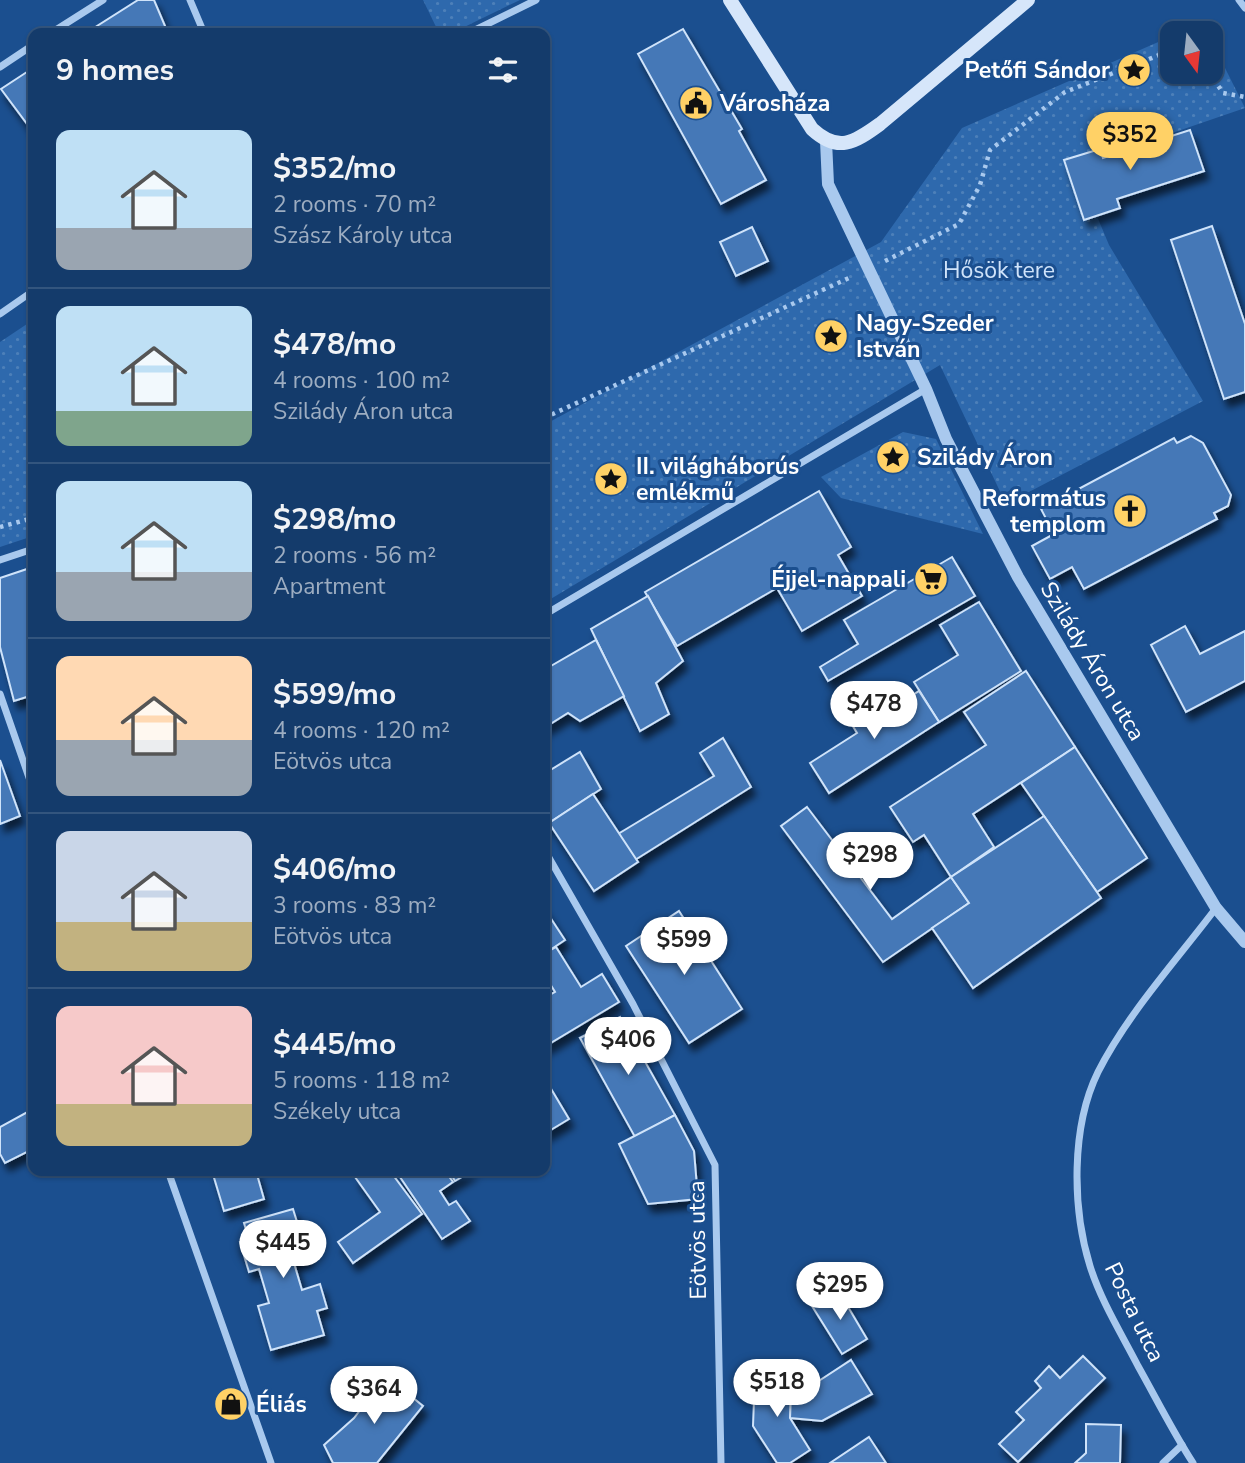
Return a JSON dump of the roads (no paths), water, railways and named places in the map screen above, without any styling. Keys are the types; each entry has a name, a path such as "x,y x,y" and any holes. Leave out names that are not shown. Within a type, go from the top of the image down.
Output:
{"main road":[{"path":"730,0 797,108 825,141 840,144 859,139 1028,0"}],"street":[{"path":"59,28 103,0"},
{"path":"190,0 202,28"},
{"path":"479,28 536,0"},
{"path":"1239,0 1245,8"},
{"path":"0,67 28,48"},
{"path":"550,611 926,389 828,184 825,141"},
{"path":"0,314 28,294"},
{"name":"Szilády Áron utca","path":"926,389 946,439 1018,576 1216,908 1245,942"},
{"path":"0,560 28,551"},
{"path":"0,694 28,775"},
{"name":"Eötvös utca","path":"550,859 633,1004 715,1165 722,1463"},
{"name":"Posta utca","path":"1193,1463 1181,1446 1107,1308 1090,1266 1081,1227 1080,1148 1086,1111 1097,1074 1118,1037 1216,908"},
{"path":"170,1176 271,1463"},
{"path":"1163,1463 1181,1446"}],"place":[{"name":"Petőfi Sándor","path":"1134,70"},
{"name":"Városháza","path":"696,103"},
{"name":"Nagy-Szeder István","path":"831,336"},
{"name":"Szilády Áron","path":"893,457"},
{"name":"II. világháborús emlékmű","path":"611,479"},
{"name":"Református templom","path":"1130,511"},
{"name":"Éjjel-nappali","path":"931,579"},
{"name":"Éliás","path":"231,1404"}],"park label":[{"name":"Hősök tere","path":"999,270"}]}
